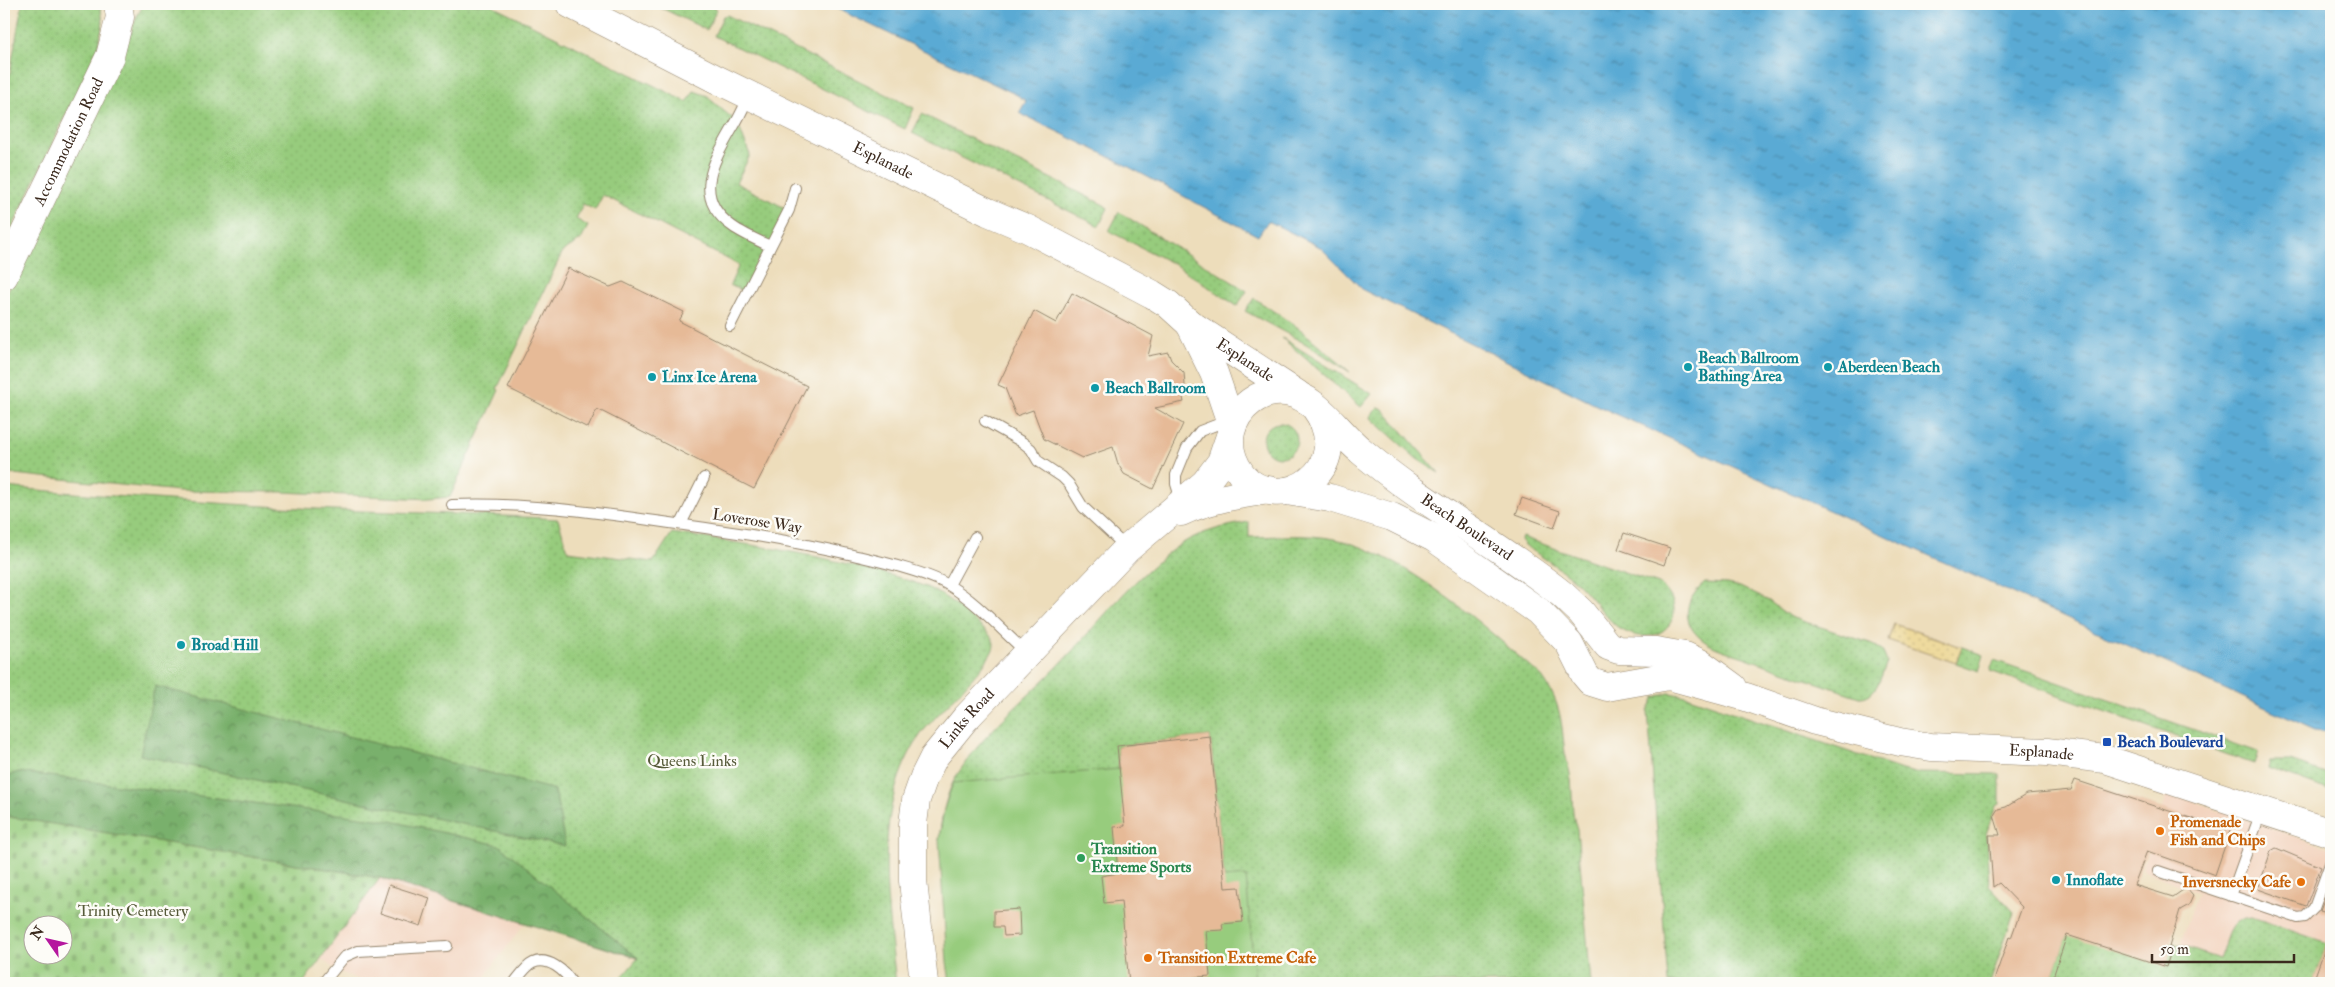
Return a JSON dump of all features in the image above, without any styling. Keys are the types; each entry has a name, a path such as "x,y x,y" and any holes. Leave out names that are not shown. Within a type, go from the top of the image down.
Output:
{"street":[{"name":"Esplanade","path":"570,4 749,96 988,212 1028,229 1130,282 1168,304 1190,324 1307,401"},
{"name":"Accommodation Road","path":"4,276 110,56 123,8"},
{"name":"Esplanade","path":"1190,324 1214,373 1233,424"},
{"path":"1287,392 1307,401 1324,419 1328,434 1328,450 1323,464 1314,477 1301,486 1277,490 1255,485 1239,470 1230,451 1233,424 1248,403 1266,394 1287,392"},
{"name":"Beach Boulevard","path":"1307,401 1367,456 1563,595 1581,612 1608,646 1619,650"},
{"name":"Links Road","path":"924,983 913,881 912,824 916,800 930,764 947,738 1127,549 1174,511 1214,474 1233,424"},
{"name":"Beach Boulevard","path":"1277,490 1330,498 1383,514 1434,538 1498,581 1538,611 1569,643 1585,675 1591,682 1607,688"},
{"name":"Links Road","path":"1174,511 1206,502 1277,490"},
{"name":"Esplanade","path":"1619,650 1656,651 1685,656 1716,674 1746,697"},
{"name":"Esplanade","path":"1607,688 1669,676 1746,697 1815,721 1900,742 1960,749 2047,752 2116,761 2331,833"}],"lane":[{"path":"749,96 715,158 709,190 712,203 721,217 733,227 770,246"},
{"path":"730,326 789,210 795,188"},
{"path":"985,421 1031,449 1038,461 1062,477 1095,520 1127,549"},
{"path":"1174,511 1176,475 1187,448 1200,431 1233,424"},
{"path":"681,524 704,478"},
{"name":"Loverose Way","path":"452,505 476,504 552,508 681,524 781,539 912,571 949,586 1028,654"},
{"path":"949,586 975,537"},
{"path":"2231,896 2262,810"},
{"path":"2158,871 2298,918 2305,917 2314,908 2331,861"},
{"path":"323,983 344,957 358,951 447,946"},
{"path":"514,983 532,963 542,961 550,963 569,978 572,983"}],"shaded area":[{"path":"2167,792 2331,849 2331,983 2293,983 2233,924 2219,959 2180,945 2198,892 2142,870"},
{"path":"380,878 525,923 480,983 367,983 338,971 321,959"}],"green space":[{"path":"22,4 100,4 103,22 98,47 4,245 4,107"},
{"path":"144,4 490,4 687,102 694,91 708,96 737,122 750,155 736,183 789,210 746,293 730,285 739,265 603,195 595,210 583,204 576,219 588,226 581,240 563,251 497,389 499,390 450,497 429,499 282,492 179,491 4,473 4,299 122,55 137,16"},
{"path":"653,4 706,4 717,9 707,30"},
{"path":"727,15 914,108 905,129 714,36 723,16"},
{"path":"922,114 1104,205 1108,208 1099,226 912,133"},
{"path":"1119,212 1247,291 1237,306 1174,264 1109,231"},
{"path":"1254,298 1300,329 1350,372 1306,344 1245,311"},
{"path":"1282,338 1372,394 1361,407"},
{"path":"1378,408 1382,408 1439,473 1417,459 1371,418"},
{"path":"1280,423 1287,424 1292,428 1296,433 1296,447 1292,452 1287,456 1280,457 1273,456 1268,452 1264,447 1263,440 1264,433 1268,428 1273,424"},
{"name":"Queens Links","path":"4,487 294,508 558,519 568,551 653,562 672,533 772,548 822,558 906,580 940,594 972,618 990,636 994,644 992,652 975,675 921,734 905,762 895,792 889,823 886,855 889,920 896,983 617,983 638,958 380,878 4,816"},
{"path":"1249,522 1249,537 1321,537 1349,543 1379,555 1409,571 1439,591 1468,613 1542,677 1549,687 1560,714 1565,753 1571,777 1591,983 1131,983 1245,877 1224,879 1210,736 1117,746 1120,769 939,840 947,798 957,775 967,760 1004,718 1057,667 1131,586 1164,557 1189,539 1231,525"},
{"path":"1522,537 1659,584 1669,595 1674,606 1673,616 1669,625 1661,632 1650,636 1637,635 1622,630 1611,621 1575,581 1525,545 1521,540"},
{"path":"1705,583 1728,584 1740,587 1769,601 1790,617 1870,643 1882,650 1887,662 1878,685 1870,694 1859,697 1709,644 1693,630 1688,616 1688,609 1693,595"},
{"path":"1962,647 1984,655 1979,671 1956,663"},
{"path":"1994,660 2258,752 2254,764 1990,671"},
{"path":"155,686 555,790 565,846 140,755"},
{"path":"1669,693 1686,696 1902,770 1916,773 2000,774 2000,804 1996,806 1986,834 1989,885 2014,912 1990,983 1668,983 1648,711 1655,697"},
{"name":"Transition Extreme Sports","path":"1210,736 1224,878 1246,876 1255,983 950,983 939,840 944,809 953,783 1119,769 1117,746"},
{"path":"2270,761 2290,761 2331,775 2331,791 2268,768"},
{"path":"18,772 391,821 499,845 638,958 380,878 4,816 4,778"},
{"name":"Trinity Cemetery","path":"4,816 380,878 303,983 4,983"},
{"path":"2075,909 2219,959 2229,931 2237,922 2252,917 2327,943 2313,983 2051,983"}],"sand":[{"path":"1894,624 1962,647 1956,663 1888,640"}],"water":[{"name":"Aberdeen Beach","path":"827,4 2331,4 2331,732 2315,730 1596,405 1363,290 1320,247 1268,221 1258,236 1112,158 1019,113 1026,101 1017,95"}],"building":[{"name":"Linx Ice Arena","path":"568,268 610,287 623,282 684,312 679,321 807,386 754,489 597,409 588,428 508,388"},
{"name":"Beach Ballroom","path":"1072,293 1153,336 1148,356 1168,352 1171,360 1184,373 1185,385 1182,393 1184,402 1155,408 1183,424 1153,489 1124,474 1118,464 1113,447 1082,458 1044,439 1033,410 1016,416 1005,388 998,385 1034,311 1056,323"},
{"path":"1522,498 1560,511 1554,528 1516,514"},
{"path":"1624,533 1670,548 1664,565 1618,549"},
{"path":"1210,736 1225,888 1239,887 1243,922 1222,924 1223,930 1206,931 1210,976 1129,983 1121,901 1104,903 1101,876 1118,873 1114,827 1125,826 1117,746"},
{"name":"Innoflate","path":"2075,780 2230,831 2215,875 2147,851 2134,885 2173,897 2186,888 2193,896 2189,905 2180,910 2169,947 2172,948 2166,967 2067,935 2051,983 1993,983 2022,907 1999,883 1993,887 1989,835 2000,835 1994,815 1998,809 2006,807 2027,794 2071,790"},
{"path":"2276,848 2321,867 2306,906 2258,889 2271,851"},
{"path":"2331,881 2331,914 2320,911"},
{"path":"389,885 430,898 421,926 380,913"},
{"path":"1019,909 1020,935 1004,936 1003,927 994,927 994,911"},
{"path":"2329,937 2331,938 2331,983 2314,979"}],"place":[{"name":"Beach Ballroom Bathing Area","path":"1688,367"},
{"name":"Aberdeen Beach","path":"1828,367"},
{"name":"Linx Ice Arena","path":"652,377"},
{"name":"Beach Ballroom","path":"1095,388"},
{"name":"Broad Hill","path":"181,645"},
{"name":"Beach Boulevard","path":"2107,742"},
{"name":"Promenade Fish and Chips","path":"2160,831"},
{"name":"Transition Extreme Sports","path":"1081,858"},
{"name":"Innoflate","path":"2056,880"},
{"name":"Inversnecky Cafe","path":"2301,882"},
{"name":"Transition Extreme Cafe","path":"1148,958"}]}
